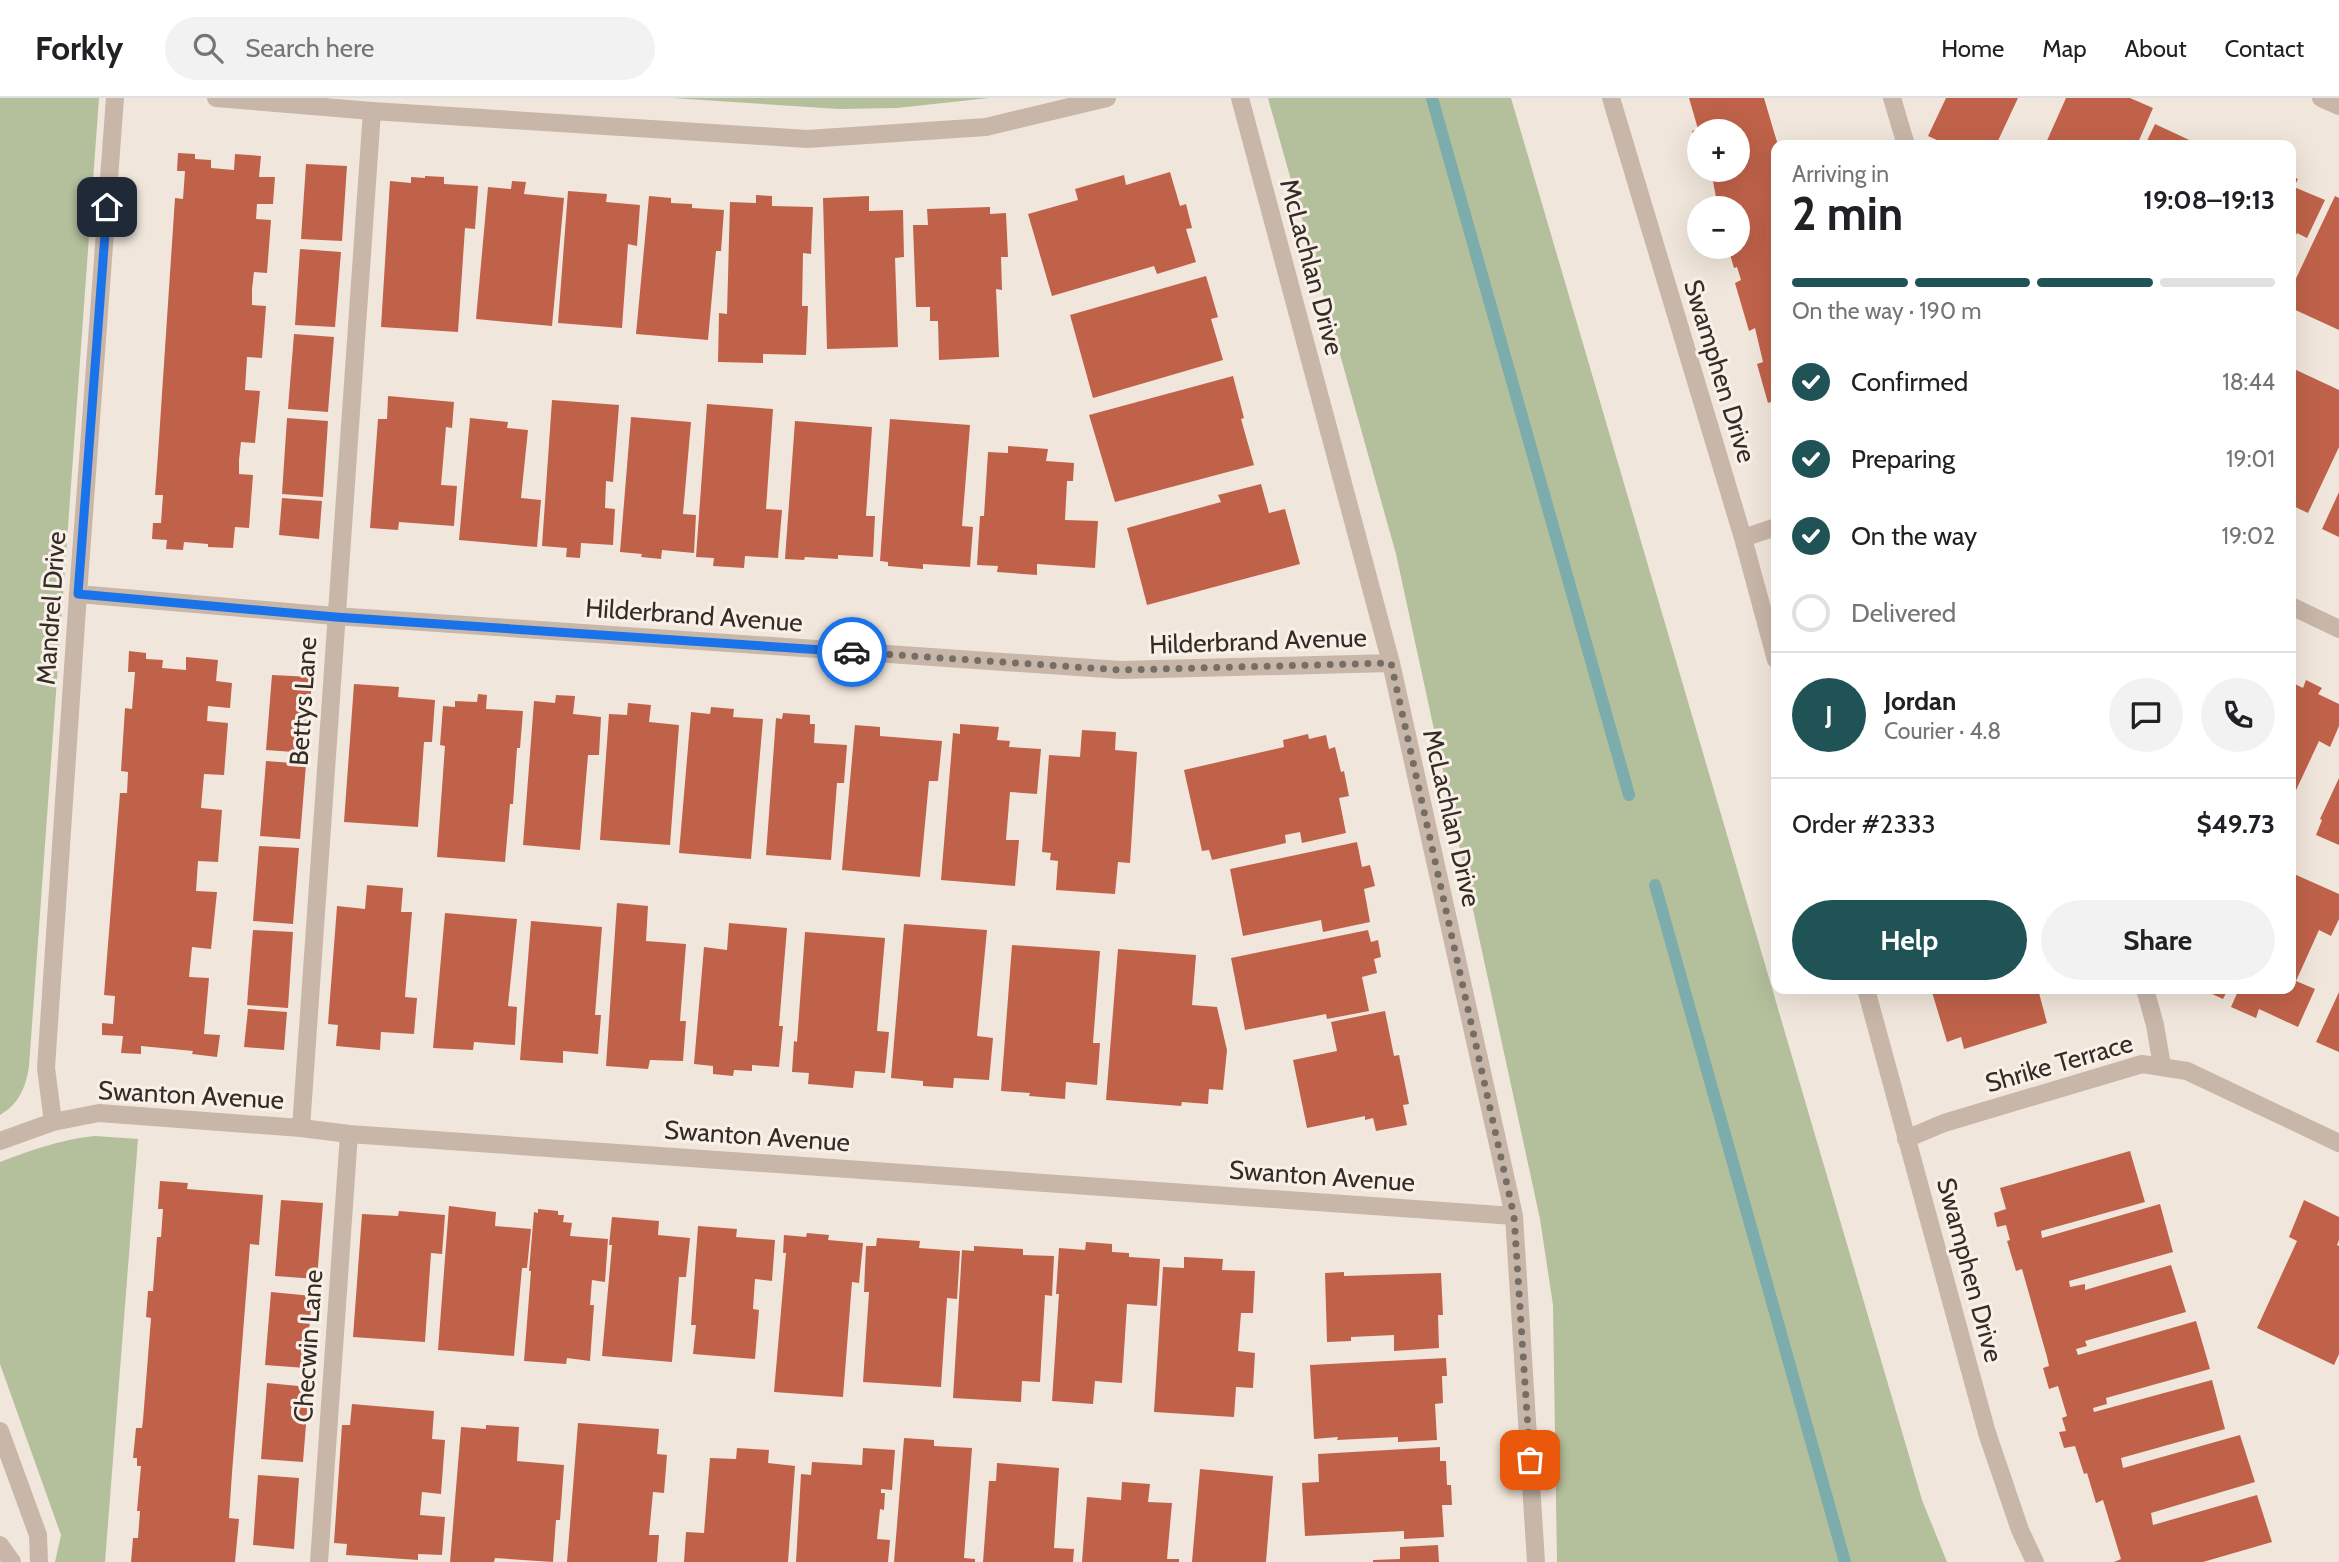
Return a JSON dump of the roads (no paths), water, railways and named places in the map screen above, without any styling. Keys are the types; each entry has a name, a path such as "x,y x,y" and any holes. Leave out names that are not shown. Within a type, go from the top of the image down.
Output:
{"street":[{"name":"Mandrel Drive","path":"53,1122 46,1068 115,98"},
{"path":"216,98 372,111 807,139 986,127 1107,98"},
{"name":"McLachlan Drive","path":"1240,98 1391,663 1514,1216 1536,1562"},
{"name":"Swamphen Drive","path":"1611,98 1743,538 1771,642"},
{"path":"1892,98 1905,140"},
{"path":"2321,98 2339,106"},
{"name":"Bettys Lane","path":"300,1128 372,111"},
{"path":"1743,538 1771,529"},
{"name":"Hilderbrand Avenue","path":"78,594 335,617 1121,670 1391,663"},
{"path":"2296,608 2339,629"},
{"name":"Swamphen Drive","path":"1867,994 1987,1433 2020,1530 2035,1562"},
{"path":"2146,994 2162,1066"},
{"name":"Shrike Terrace","path":"1906,1139 1944,1123 2121,1068 2142,1064 2186,1071 2339,1143"},
{"name":"Swanton Avenue","path":"0,1142 53,1122 99,1113 349,1134 1514,1216"},
{"name":"Checwin Lane","path":"319,1562 349,1134"},
{"path":"0,1431 38,1535 39,1562"},
{"path":"0,1545 12,1562"}],"waterway":[{"path":"1432,98 1629,795"},
{"path":"1655,885 1845,1562"}]}
